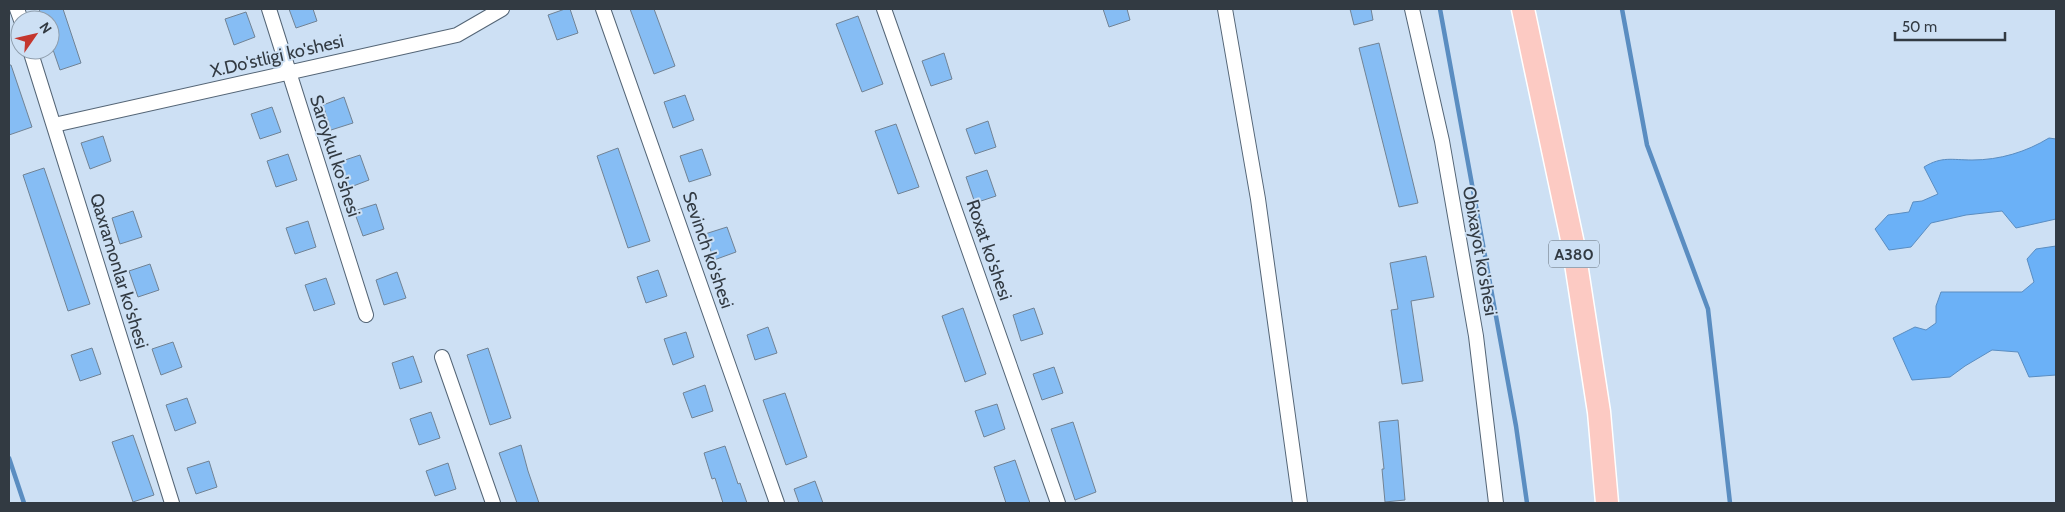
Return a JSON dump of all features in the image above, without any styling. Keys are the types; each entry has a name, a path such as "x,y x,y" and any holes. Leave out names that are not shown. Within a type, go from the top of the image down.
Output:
{"highway":[{"name":"A380","path":"1523,9 1573,244 1599,412 1607,503"}],"street":[{"name":"Saroykul ko'shesi","path":"269,9 366,314"},
{"name":"X.Do'stligi ko'shesi","path":"54,125 457,35 502,9"},
{"name":"Sevinch ko'shesi","path":"603,9 777,503"},
{"name":"Roxat ko'shesi","path":"884,9 1058,503"},
{"path":"1224,9 1258,199 1300,503"},
{"name":"Obixayot ko'shesi","path":"1412,9 1442,141 1470,298 1496,503"},
{"name":"Qaxramonlar ko'shesi","path":"33,60 172,503"},
{"path":"442,357 493,503"}],"water":[{"path":"2049,138 2056,139 2056,219 2016,228 2002,211 1966,215 1931,223 1911,247 1889,250 1875,229 1888,215 1909,212 1913,202 1922,201 1938,194 1924,167 1936,161 1947,159 1982,160 2003,157 2022,151"},
{"path":"2056,246 2056,375 2029,377 2018,352 1992,350 1950,377 1912,380 1893,338 1915,327 1926,330 1936,323 1936,306 1941,292 2022,292 2034,282 2027,259 2036,249"}],"building":[{"path":"63,9 81,63 60,70 57,60 60,60 60,10 39,10"},
{"path":"289,9 313,9 317,21 296,28"},
{"path":"570,9 578,33 557,40 548,15"},
{"path":"630,9 654,9 675,66 654,74"},
{"path":"1103,9 1127,9 1130,20 1109,27"},
{"path":"1350,9 1371,9 1373,20 1354,25"},
{"path":"246,12 255,37 234,45 225,19"},
{"path":"858,16 883,84 862,92 836,24"},
{"path":"1379,43 1418,203 1399,207 1359,48"},
{"path":"944,53 952,79 931,86 922,61"},
{"path":"9,65 11,65 32,127 9,135"},
{"path":"685,95 694,120 673,128 664,102"},
{"path":"344,97 353,123 331,130 323,105"},
{"path":"272,107 281,132 260,139 251,114"},
{"path":"988,121 996,147 975,154 966,129"},
{"path":"896,124 919,187 898,194 875,131"},
{"path":"103,136 111,161 90,169 81,143"},
{"path":"618,148 650,241 628,248 597,156"},
{"path":"702,149 711,175 689,182 680,156"},
{"path":"288,154 297,180 276,187 267,161"},
{"path":"360,155 369,180 348,188 339,162"},
{"path":"44,168 90,304 68,311 23,175"},
{"path":"987,170 996,196 975,203 966,177"},
{"path":"376,204 384,229 363,236 354,211"},
{"path":"133,211 142,237 120,244 112,218"},
{"path":"308,221 316,247 295,254 286,228"},
{"path":"727,227 736,252 714,260 705,234"},
{"path":"1426,256 1434,297 1411,301 1423,381 1402,384 1391,310 1398,309 1390,263"},
{"path":"150,264 159,290 138,297 129,271"},
{"path":"658,270 667,296 646,303 637,277"},
{"path":"397,272 406,298 384,305 376,280"},
{"path":"326,278 335,304 314,311 305,285"},
{"path":"963,308 986,374 965,382 942,316"},
{"path":"1034,308 1043,334 1021,341 1013,315"},
{"path":"768,327 777,353 755,360 747,335"},
{"path":"686,332 694,357 673,365 664,339"},
{"path":"173,342 182,367 161,375 152,349"},
{"path":"92,348 101,374 80,381 71,355"},
{"path":"488,348 511,418 490,425 467,355"},
{"path":"413,356 422,382 400,389 392,363"},
{"path":"1054,367 1063,393 1042,400 1033,374"},
{"path":"705,385 713,411 692,418 683,393"},
{"path":"785,393 807,457 786,465 763,400"},
{"path":"187,398 196,423 175,431 166,405"},
{"path":"997,404 1005,429 984,437 975,411"},
{"path":"431,412 440,438 419,445 410,419"},
{"path":"1398,420 1405,500 1385,502 1379,422"},
{"path":"1073,422 1096,492 1075,500 1051,429"},
{"path":"133,435 154,495 133,502 112,442"},
{"path":"521,445 539,503 517,503 499,453"},
{"path":"725,446 738,484 740,483 747,503 723,503 715,478 712,479 704,453"},
{"path":"1015,460 1030,503 1006,503 994,467"},
{"path":"209,461 217,487 196,494 187,468"},
{"path":"448,463 456,489 435,496 426,471"},
{"path":"815,481 823,503 799,503 794,489"}],"waterway":[{"path":"1440,9 1516,426 1527,503"},
{"path":"1622,9 1647,145 1708,309 1730,503"},
{"path":"9,458 24,503"}]}
